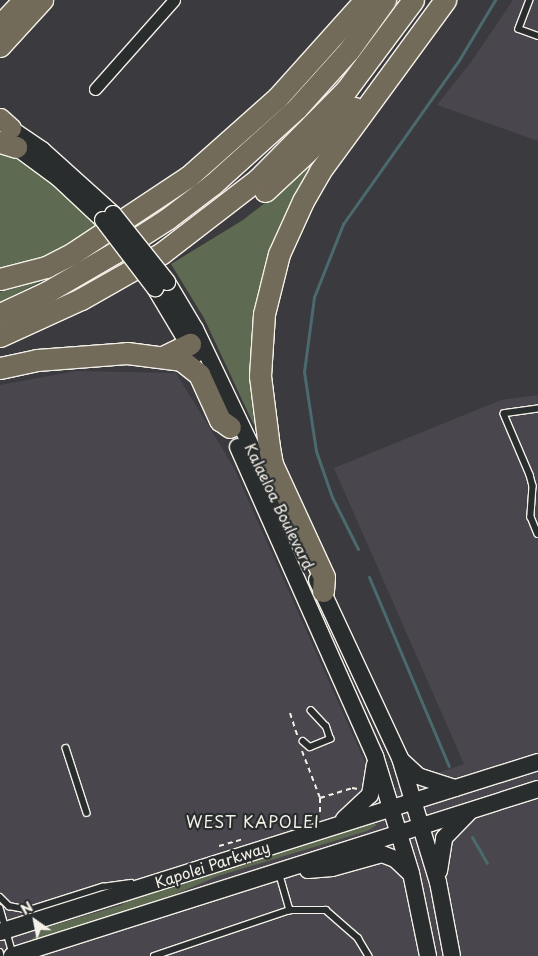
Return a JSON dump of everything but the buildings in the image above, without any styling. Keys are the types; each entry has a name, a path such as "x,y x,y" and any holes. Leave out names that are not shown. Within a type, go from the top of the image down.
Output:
{"highway":[{"path":"0,279 46,267 73,254 188,177 278,97 365,0"},
{"path":"0,314 47,292 114,253 166,220 213,184 297,108 349,50 385,0"},
{"path":"162,253 258,179 296,143 346,90 413,0"},
{"path":"0,336 81,299 162,253 195,239 269,188 307,155 344,118 440,7"},
{"path":"322,591 324,577 270,456 262,409 260,376 264,314 279,254 303,201 320,171 440,7"},
{"path":"165,356 190,344"},
{"path":"0,368 68,357 127,354 165,356 181,360 199,374 220,420 230,428"}],"main road":[{"path":"0,24 22,0"},
{"path":"0,47 43,0"},
{"name":"Kalaeloa Boulevard","path":"5,132 58,178 108,217 195,329 322,591 400,758 438,882 452,956"},
{"name":"Kalaeloa Boulevard","path":"161,285 230,428 375,756 411,873 428,956"},
{"path":"324,822 352,814 370,795 375,756"},
{"path":"400,758 418,776 455,788"},
{"name":"Kapolei Parkway","path":"3,931 166,879 324,822 392,808 538,762"},
{"name":"Kapolei Parkway","path":"13,956 538,789"},
{"path":"521,794 538,796"},
{"path":"438,882 441,845 449,832 471,810"},
{"path":"279,872 332,868 382,854 395,859 411,873"}],"street":[{"path":"94,89 174,0"}],"lane":[{"path":"530,0 519,29 538,36"},
{"path":"538,409 504,414 532,482 531,516 538,534"},
{"path":"301,744 310,747 330,739 326,726 311,711"},
{"path":"66,748 87,813"},
{"path":"279,872 290,910"},
{"path":"0,897 9,906 29,910 102,887 166,879"},
{"path":"0,908 3,931 13,956"},
{"path":"154,956 290,910 326,910 358,938 369,956"},
{"path":"0,952 1,956"}],"path":[{"path":"290,713 320,798 324,822"},
{"path":"320,798 352,788 365,792"},
{"path":"219,846 243,839"}],"shaded area":[{"path":"513,0 538,0 538,141 437,105 471,62"},
{"path":"76,371 176,373 233,466 367,767 365,792 355,802 464,764 334,468 501,400 538,395 538,956 0,956 0,385"}],"green space":[{"path":"337,140 273,266 264,447 204,318 171,264 243,220 303,173"},
{"path":"0,146 13,150 105,226 71,247 0,273"},
{"path":"44,280 0,302 0,292"},
{"path":"371,821 377,825 367,831 218,876 164,899 27,943 47,927 122,905 129,898"}],"waterway":[{"path":"358,549 332,497 316,451 304,372 314,297 343,224 459,60 495,0"},
{"path":"369,577 449,766"},
{"path":"472,837 487,863"}],"district":[{"name":"WEST KAPOLEI","path":"253,821"}]}
